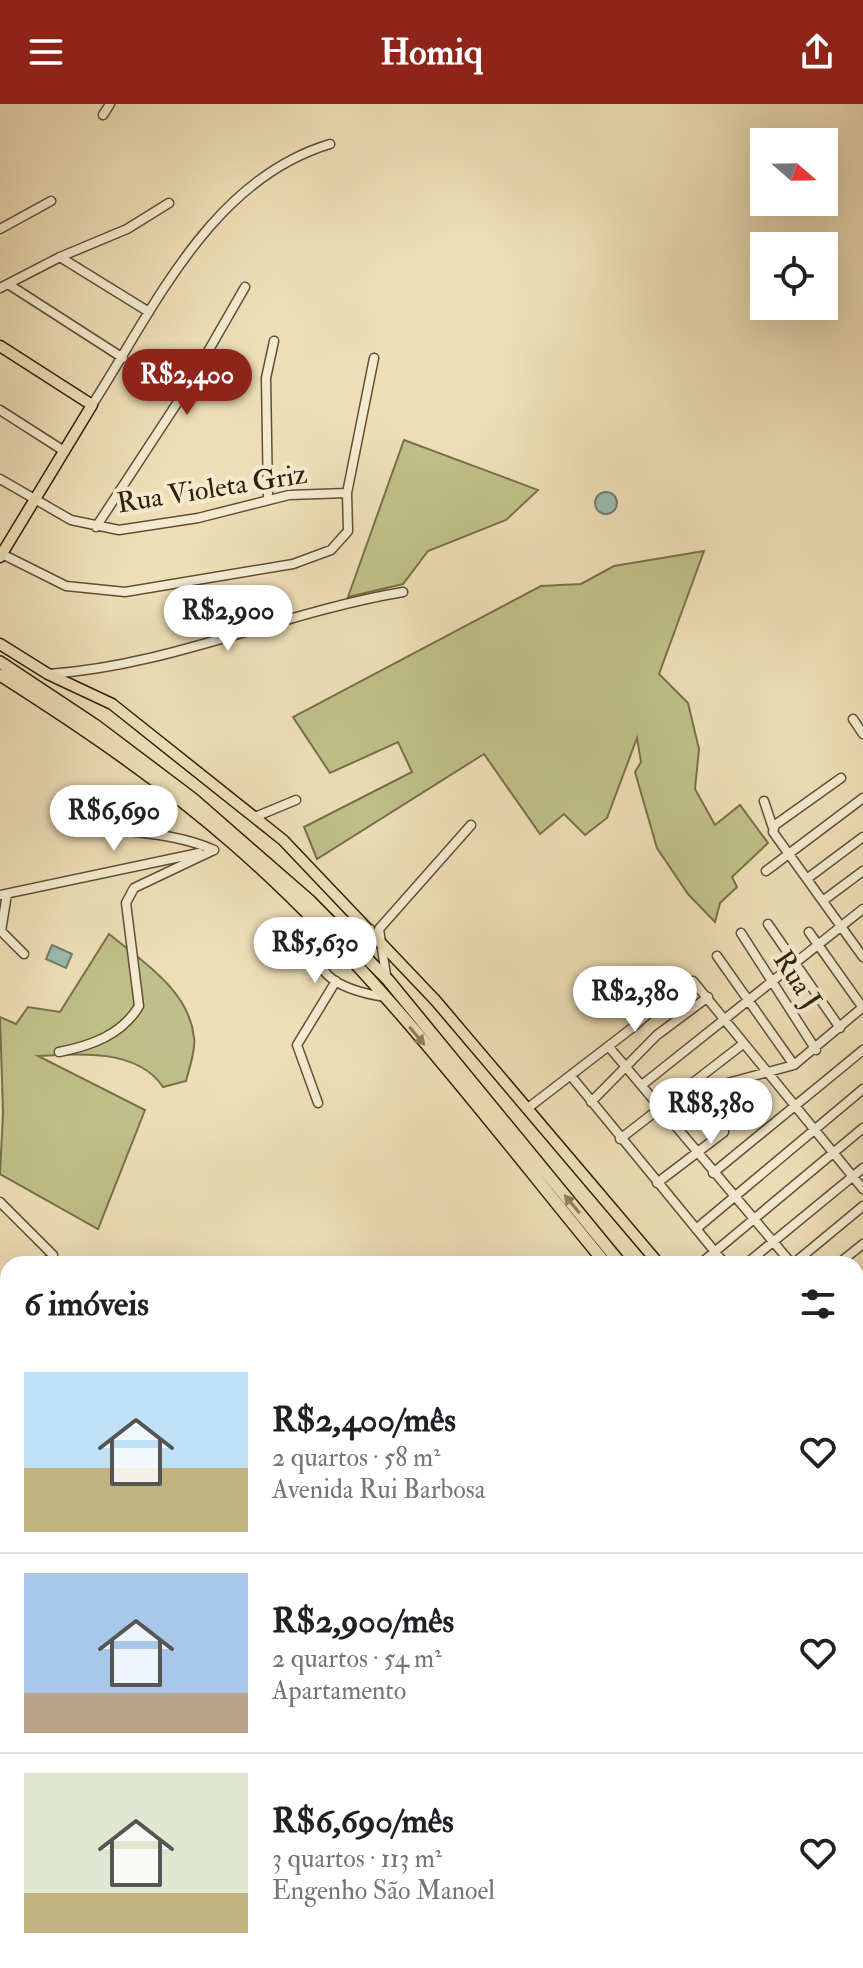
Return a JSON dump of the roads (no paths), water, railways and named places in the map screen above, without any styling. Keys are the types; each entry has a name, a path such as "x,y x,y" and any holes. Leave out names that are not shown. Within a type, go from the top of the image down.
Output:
{"highway":[{"path":"0,662 95,725 266,859 388,980 614,1256"},
{"path":"0,675 124,757 235,845 312,919 385,997 599,1256"}],"main road":[{"path":"0,346 92,405 1,555"},
{"path":"0,644 48,674 112,704 308,863 375,932 652,1256"}],"street":[{"path":"103,115 110,104"},
{"path":"92,405 188,252 225,212 283,163 330,144"},
{"path":"0,229 51,201"},
{"path":"4,286 60,257 127,229 169,203"},
{"path":"60,257 149,312"},
{"path":"4,286 123,358"},
{"path":"96,527 187,388 245,287"},
{"path":"268,499 266,378 274,341"},
{"path":"1,555 42,576 83,590 125,592 293,564 331,550 348,531 347,493 374,358"},
{"path":"0,410 64,451"},
{"name":"Rua Violeta Griz","path":"0,479 71,520 96,527 145,528 268,499 347,493"},
{"path":"48,674 97,670 254,631 322,608 403,592"},
{"path":"853,719 863,734"},
{"path":"774,832 841,778"},
{"path":"766,871 863,798"},
{"path":"255,817 296,800"},
{"path":"764,801 774,832 863,957"},
{"path":"59,817 85,826 189,839 214,850"},
{"path":"375,932 471,825"},
{"path":"808,878 863,837"},
{"path":"24,954 1,931 4,895 235,845"},
{"path":"59,1052 87,1047 108,1035 130,1021 139,1006 126,903 134,888 214,850"},
{"path":"824,900 863,871"},
{"path":"642,1085 863,909"},
{"path":"312,919 312,953 320,968 336,981 385,997"},
{"path":"768,924 840,1028"},
{"path":"332,925 375,932"},
{"path":"375,932 388,980"},
{"path":"691,1088 794,1065 816,1050 863,1008 809,932"},
{"name":"Rua J","path":"741,933 816,1050"},
{"path":"717,956 794,1065"},
{"path":"318,1103 297,1045 336,981"},
{"path":"528,1108 609,1047 684,982 696,983 793,1107 863,1189"},
{"path":"591,1102 657,1035 708,997"},
{"path":"620,1139 660,1107 691,1088 743,1044"},
{"path":"609,1047 785,1256"},
{"path":"713,1173 863,1050"},
{"path":"571,1076 718,1256"},
{"path":"657,1183 695,1152 720,1137 724,1127 691,1088"},
{"path":"696,1229 863,1089"},
{"path":"710,1256 863,1128"},
{"path":"757,1256 863,1168"},
{"path":"0,1202 52,1256"},
{"path":"802,1256 863,1206"}],"water":[{"path":"606,492 614,495 617,503 614,511 606,514 598,511 595,503 598,495"},
{"path":"52,945 72,954 66,968 46,959"}]}
